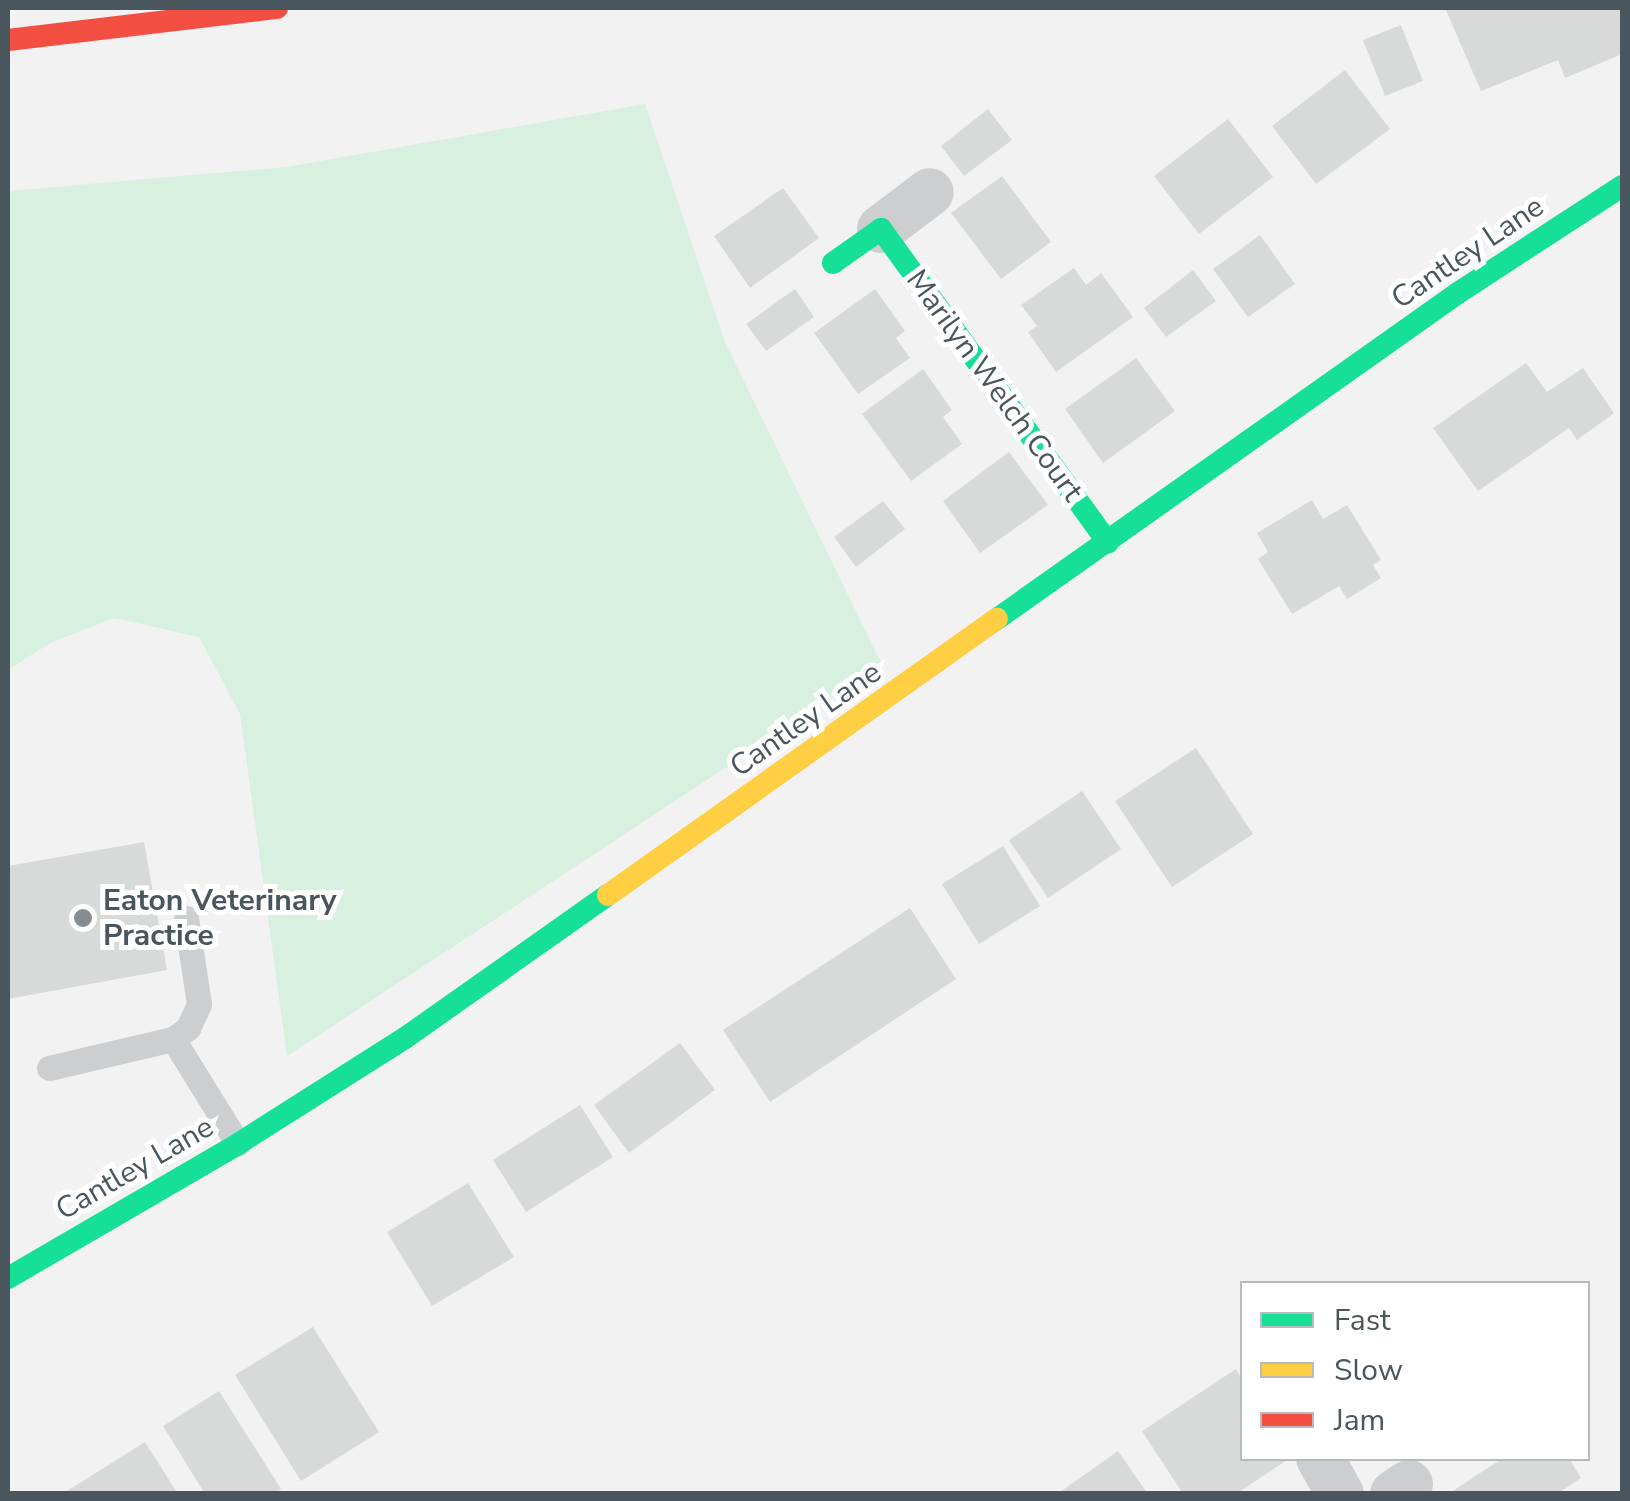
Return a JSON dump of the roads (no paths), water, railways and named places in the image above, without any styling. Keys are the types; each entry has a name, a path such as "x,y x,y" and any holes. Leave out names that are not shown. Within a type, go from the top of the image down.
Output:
{"main road":[{"path":"8,40 277,8"},
{"name":"Cantley Lane","path":"8,1278 238,1144 405,1038 1458,293 1622,186"},
{"path":"833,263 880,228"},
{"name":"Marilyn Welch Court","path":"880,228 1108,543"}],"street":[{"path":"880,228 930,192"},
{"path":"1322,1461 1340,1494"}],"lane":[{"path":"49,1068 173,1039 188,1028 199,1004 186,918"},
{"path":"173,1039 238,1144"}],"place":[{"name":"Eaton Veterinary Practice","path":"83,918"}]}
